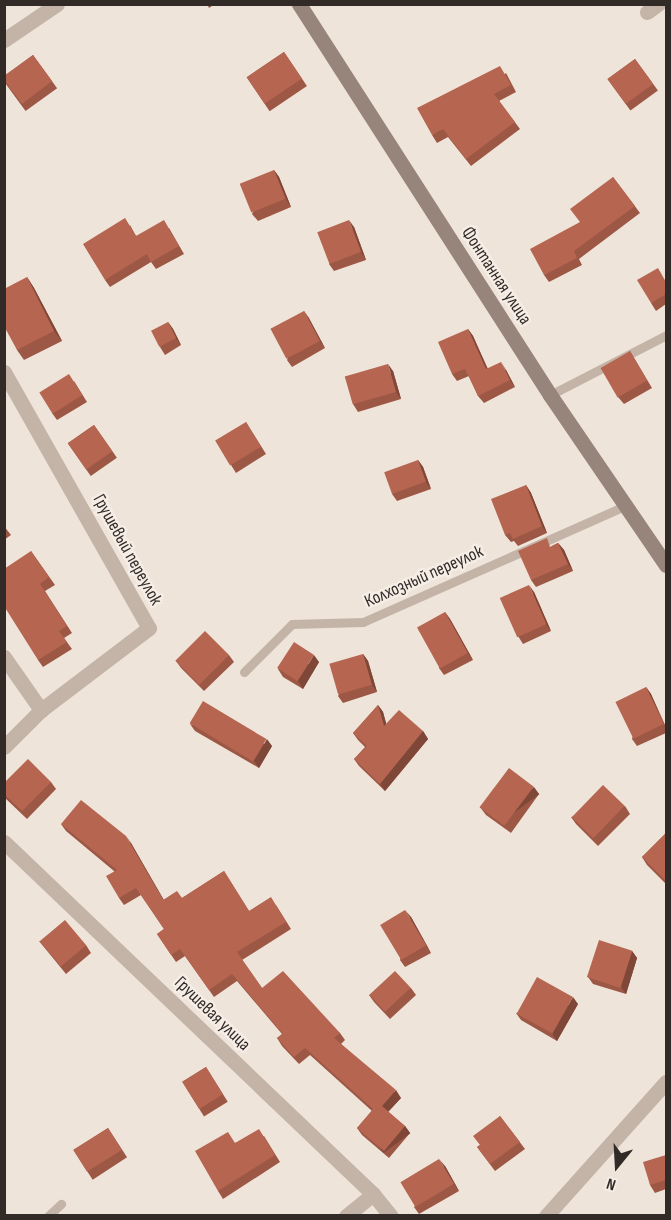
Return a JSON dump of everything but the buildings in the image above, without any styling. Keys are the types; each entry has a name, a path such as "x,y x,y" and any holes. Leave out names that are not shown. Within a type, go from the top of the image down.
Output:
{"main road":[{"name":"Фонтанная улица","path":"299,4 550,395 666,565"}],"street":[{"path":"4,40 57,4"},
{"name":"Грушевый переулок","path":"4,372 149,628 41,710"},
{"path":"4,657 41,710 4,747"},
{"name":"Грушевая улица","path":"4,842 373,1194 390,1215"},
{"path":"546,1215 666,1082"},
{"path":"346,1215 373,1194"}],"lane":[{"path":"550,395 666,334"},
{"name":"Колхозный переулок","path":"244,672 292,624 363,622 625,507"},
{"path":"48,1215 61,1204"}]}
